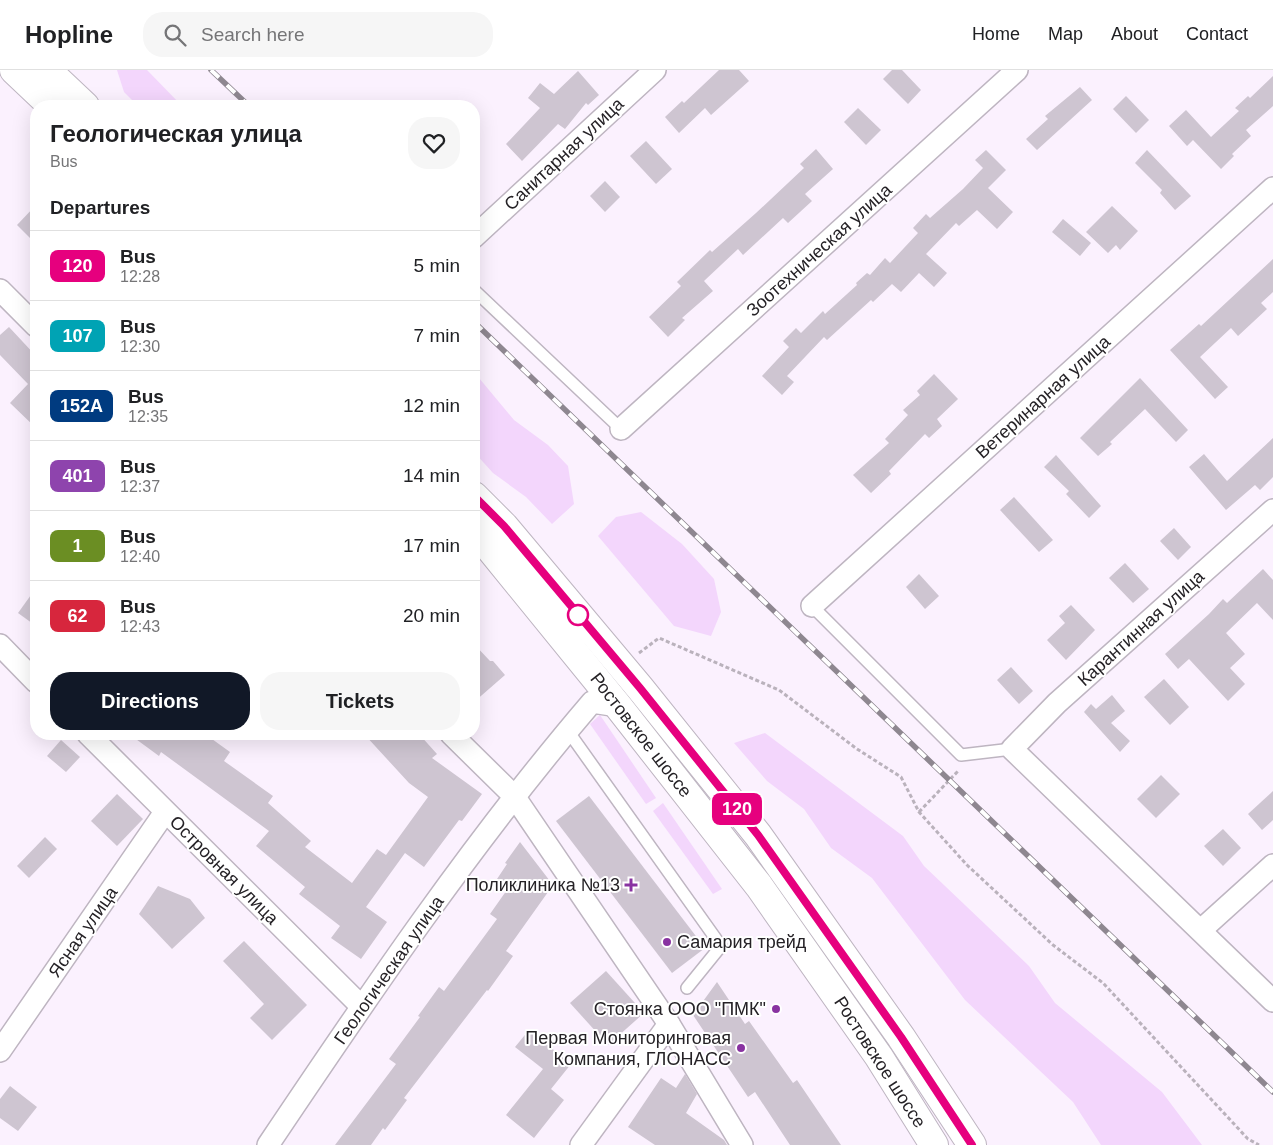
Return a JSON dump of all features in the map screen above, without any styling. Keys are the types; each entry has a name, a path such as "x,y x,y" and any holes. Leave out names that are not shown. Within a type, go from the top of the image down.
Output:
{"highway":[{"path":"14,70 46,100"},
{"path":"47,70 79,100"},
{"name":"Ростовское шоссе","path":"480,502 504,526 640,688 758,835 901,1037 972,1145"},
{"name":"Ростовское шоссе","path":"480,537 618,706 758,886 879,1057 934,1145"}],"street":[{"name":"Санитарная улица","path":"480,231 655,70"},
{"name":"Зоотехническая улица","path":"621,429 1017,70"},
{"name":"Ветеринарная улица","path":"812,606 1273,188"},
{"path":"0,290 30,320"},
{"name":"Карантинная улица","path":"1012,749 1057,703 1273,510"},
{"path":"0,645 30,676"},
{"name":"Геологическая улица","path":"268,1145 361,1006 514,796 592,702 618,706"},
{"name":"Островная улица","path":"94,740 361,1006"},
{"path":"457,740 514,796 669,1024 742,1145"},
{"path":"1012,749 1273,1001"},
{"name":"Ясная улица","path":"0,1051 165,812"},
{"path":"1201,930 1273,865"},
{"path":"581,1145 669,1024"}],"lane":[{"path":"480,296 621,429"},
{"path":"812,606 961,755 1012,749"},
{"path":"568,731 721,946 687,988"}],"path":[{"path":"632,658 659,638 779,690 856,749 901,777 919,812 968,865 1053,944 1103,983 1248,1139 1259,1145"},
{"path":"919,812 951,780 974,752"}],"shaded area":[{"path":"117,70 147,70 176,100 132,100 124,92"},
{"path":"480,379 514,420 548,445 568,466 574,504 552,524 526,497 493,473 480,459"},
{"path":"641,512 682,544 714,579 721,612 711,636 674,626 598,536 616,517"},
{"path":"600,715 656,798 646,804 590,724"},
{"path":"765,733 903,836 924,866 1029,966 1055,1003 1162,1092 1202,1145 1101,1145 1073,1102 965,1000 872,878 831,848 804,809 767,781 734,743"},
{"path":"663,803 722,889 713,894 653,811"}],"building":[{"path":"719,70 739,70 749,81 711,115 705,108 679,133 665,117 682,101 684,103"},
{"path":"892,70 902,70 921,90 908,104 883,79"},
{"path":"578,71 599,95 588,105 586,103 565,129 558,124 522,161 506,144 540,108 528,98 540,83 554,94"},
{"path":"1273,76 1273,106 1246,130 1251,136 1232,154 1234,156 1221,169 1193,140 1187,146 1169,126 1186,110 1211,137 1239,111 1235,108 1248,96 1250,98"},
{"path":"1080,87 1092,100 1037,150 1026,139 1048,119 1045,116"},
{"path":"1126,96 1149,120 1136,133 1113,109"},
{"path":"858,108 881,130 866,145 844,122"},
{"path":"646,141 672,169 656,184 630,156"},
{"path":"816,149 833,169 805,194 812,201 788,223 783,218 743,255 738,249 704,281 713,291 682,318 685,320 668,337 649,317 681,286 677,282 710,250 712,252 804,168 800,164"},
{"path":"986,150 1006,170 988,188 1013,212 997,229 977,210 959,226 956,223 926,254 947,273 934,287 919,273 901,292 892,284 873,302 871,300 827,340 824,337 787,376 794,382 782,395 762,376 789,347 783,341 796,328 801,333 823,311 825,314 857,285 856,283 867,273 870,275 885,258 890,263 918,233 913,228 926,214 930,218 963,189 983,168 975,160"},
{"path":"1147,150 1191,196 1175,210 1160,193 1162,190 1135,163"},
{"path":"605,181 620,197 605,212 590,196"},
{"path":"1112,206 1138,231 1120,250 1116,245 1108,253 1086,232"},
{"path":"30,211 30,238 17,225"},
{"path":"1063,219 1091,243 1080,256 1052,232"},
{"path":"1273,259 1273,292 1261,303 1267,309 1238,336 1231,328 1200,357 1228,387 1215,399 1170,350 1199,324 1201,326"},
{"path":"9,327 30,350 30,422 10,403 28,384 0,355 0,335"},
{"path":"934,374 958,399 937,419 942,426 929,438 925,434 889,471 891,474 871,493 853,475 889,443 885,439 908,415 903,410 920,395 917,391"},
{"path":"1140,378 1188,430 1176,442 1145,409 1098,456 1080,438"},
{"path":"1273,438 1273,477 1260,490 1255,485 1226,510 1189,467 1204,454 1227,481"},
{"path":"1056,455 1101,506 1089,518 1066,494 1069,491 1044,467"},
{"path":"1014,497 1053,540 1039,552 1000,510"},
{"path":"1174,528 1191,547 1178,560 1160,541"},
{"path":"1125,563 1149,589 1133,603 1109,578"},
{"path":"1263,569 1273,580 1273,620 1257,603 1226,633 1245,654 1230,668 1245,684 1228,701 1189,659 1178,669 1165,654 1223,599 1227,603"},
{"path":"919,574 939,596 925,609 906,587"},
{"path":"30,596 30,622 18,613"},
{"path":"1071,605 1095,630 1066,660 1047,640 1065,623 1059,616"},
{"path":"480,650 490,661 493,661 505,675 480,697"},
{"path":"1011,667 1033,691 1019,704 997,680"},
{"path":"1164,679 1189,707 1170,725 1144,697"},
{"path":"1112,695 1125,711 1111,723 1130,741 1120,752 1084,712 1091,704 1096,709"},
{"path":"61,740 80,757 66,772 47,756"},
{"path":"137,740 213,740 230,752 224,761 273,796 268,803 311,841 305,847 352,883 377,849 386,855 428,797 409,783 370,740 424,740 437,754 432,758 482,794 462,821 459,820 424,867 405,853 366,907 387,922 361,959 331,938 340,926 299,894 305,887 256,846 269,831 161,752 159,756"},
{"path":"1161,775 1180,794 1156,818 1137,799"},
{"path":"1273,791 1273,820 1262,830 1248,814"},
{"path":"117,794 143,819 117,846 91,821"},
{"name":"Поликлиника №13","path":"589,796 705,948 672,973 556,821"},
{"path":"1223,829 1241,848 1223,866 1204,846"},
{"path":"45,837 57,849 29,878 17,866"},
{"path":"520,842 553,885 506,951 513,956 404,1098 407,1100 385,1130 383,1128 371,1145 335,1145 396,1064 389,1059 420,1017 418,1016 439,987 444,991 497,919 490,914 509,887 497,879 507,864 505,863"},
{"path":"158,886 190,899 205,918 172,949 139,914"},
{"path":"244,941 307,1005 272,1040 250,1018 264,1004 223,961"},
{"path":"606,971 644,1013 608,1045 570,1003"},
{"path":"717,982 745,1024 749,1021 793,1083 797,1080 841,1145 790,1145 755,1092 748,1097 693,1015"},
{"path":"529,1030 571,1064 551,1089 564,1100 534,1138 506,1115 543,1069 515,1047"},
{"path":"685,1074 697,1094 686,1113 724,1140 727,1145 655,1145 628,1127 661,1078 676,1088"},
{"path":"10,1086 37,1107 18,1131 0,1118 0,1099"}],"railway":[{"path":"211,70 243,100"},
{"path":"480,328 1273,1092"}],"bus line":[{"name":"120","path":"480,502 504,526 640,688 758,835 901,1037 972,1145"}],"place":[{"name":"Поликлиника №13","path":"631,885"},
{"name":"Самария трейд","path":"667,942"},
{"name":"Стоянка ООО \"ПМК\"","path":"776,1009"},
{"name":"Первая Мониторинговая Компания, ГЛОНАСС","path":"741,1048"}]}
